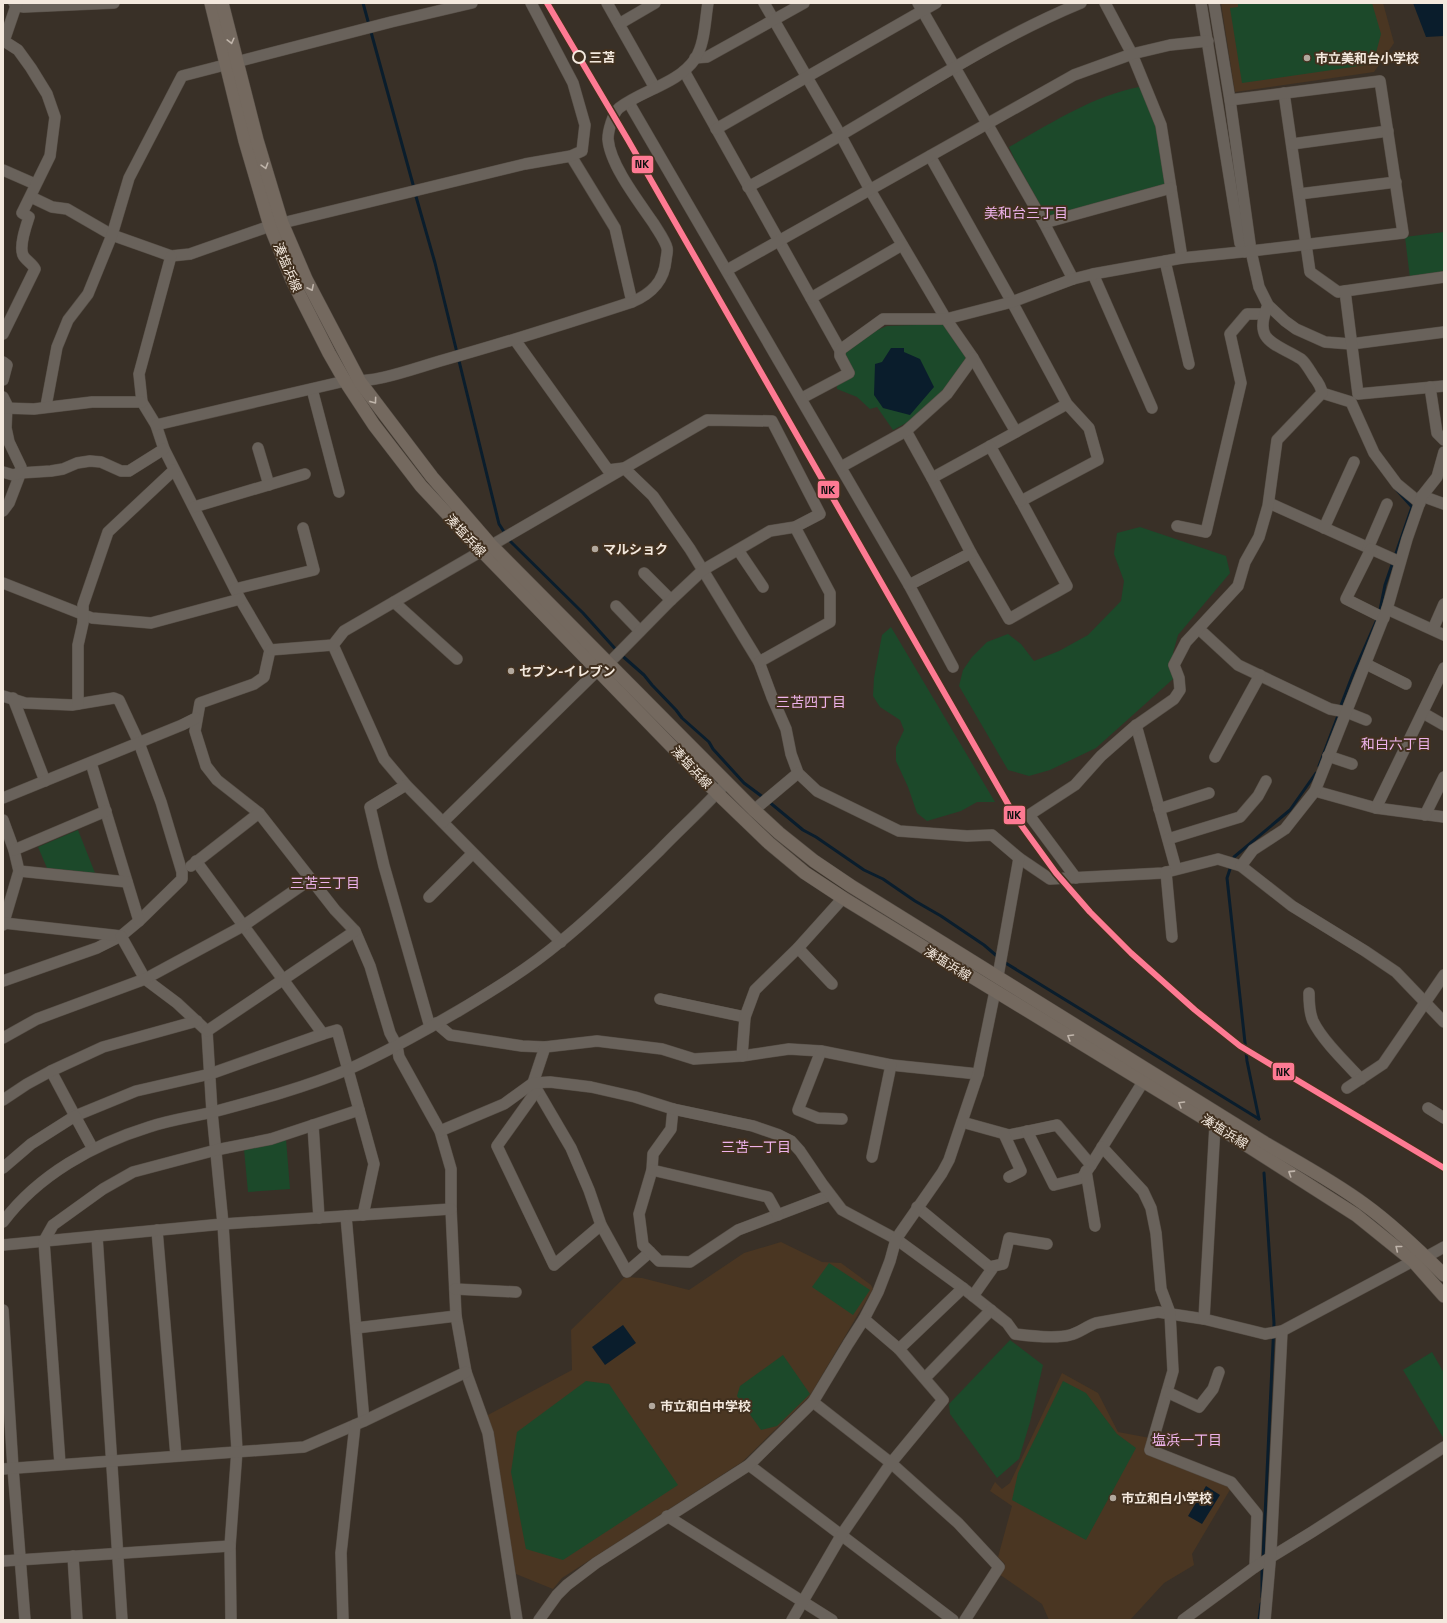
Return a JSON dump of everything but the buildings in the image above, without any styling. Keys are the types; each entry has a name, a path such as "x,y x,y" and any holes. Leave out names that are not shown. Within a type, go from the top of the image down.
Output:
{"main road":[{"name":"湊塩浜線","path":"211,3 257,140 276,224 292,280 345,381 374,425 421,486 486,548 603,667 717,793 769,843 805,873 843,898 1215,1125 1356,1215 1413,1261 1444,1296"},
{"name":"湊塩浜線","path":"222,3 231,64"},
{"name":"湊塩浜線","path":"276,224 360,382 486,548"},
{"name":"湊塩浜線","path":"603,667 670,725 726,783 779,833 814,861 851,886 1265,1143 1334,1183 1388,1222 1444,1275"}],"street":[{"path":"3,334 35,269 33,264 24,257 22,253 24,234 29,217 22,214 35,184 50,156 55,117 47,94 31,68 18,50 3,44 16,4 24,7 114,3"},
{"path":"46,406 46,399 57,347 68,320 88,294 112,235 129,178 182,76 390,22 472,3"},
{"path":"31,196 52,207 67,209 112,235 171,256 190,254 276,224 525,164 571,156 582,151 585,125 573,83 531,3"},
{"path":"607,3 655,88"},
{"path":"619,24 655,3"},
{"path":"156,425 312,390 345,381 360,382 410,370 515,340 646,297 659,283 665,268 667,248 660,234 615,164 609,150 609,127 618,109 684,71 695,58 702,42 708,3"},
{"path":"764,3 902,245 946,319 973,358 1016,432"},
{"path":"695,58 707,57 804,3"},
{"path":"716,129 807,77 921,7 936,3"},
{"path":"748,187 841,136 954,67 1050,16 1081,3"},
{"path":"1105,3 1132,54 1161,125 1182,258"},
{"path":"1201,3 1240,243 1248,252"},
{"path":"1214,3 1230,100 1248,252 1266,310 1263,333 1270,342 1302,360 1321,387 1322,393"},
{"path":"921,7 1044,223 1073,280"},
{"path":"727,270 1074,75 1132,54 1170,45 1208,41"},
{"path":"684,71 840,350 840,356 849,373 802,398"},
{"path":"840,350 884,319 946,319 1012,302 1094,274 1182,258 1248,252 1403,233 1380,80 1230,100"},
{"path":"1284,93 1310,272 1338,292 1444,277"},
{"path":"626,104 727,270 802,398 909,585 953,667"},
{"path":"1292,144 1388,131"},
{"path":"571,156 615,228 632,302"},
{"path":"930,156 1067,404 1089,428 1098,460 1021,501"},
{"path":"4,171 35,184"},
{"path":"1299,194 1396,182"},
{"path":"1044,223 1171,188"},
{"path":"811,298 902,245"},
{"path":"171,256 139,374 142,402 156,425 164,449 174,470 240,599 270,650 264,677 254,684 200,703 196,718 195,731 206,766 217,780 259,813 310,879 354,931 370,966 390,1033 397,1046 400,1057 440,1131 451,1169 451,1209 456,1316 466,1372 488,1433 517,1620"},
{"path":"1165,261 1189,364"},
{"path":"1094,274 1152,408"},
{"path":"1345,291 1358,394 1444,386"},
{"path":"1177,526 1206,532 1241,383 1230,334 1247,314 1266,310 1312,337 1325,342 1351,344 1444,332"},
{"path":"515,340 608,470 624,468"},
{"path":"841,468 906,431 947,394 973,358"},
{"path":"3,362 6,365 3,380"},
{"path":"1430,387 1437,434 1444,440"},
{"path":"312,390 339,492"},
{"path":"1322,393 1351,402 1374,453 1397,484 1421,500 1444,504"},
{"path":"1076,878 1029,815 1076,785 1101,756 1136,725 1174,699 1180,690 1179,678 1174,665 1186,642 1238,586 1245,562 1259,537 1269,503 1277,440 1322,393"},
{"path":"3,397 7,405 5,408 6,428 9,442 20,467 20,473 9,503 3,511"},
{"path":"5,408 34,409 46,406 92,402 142,402"},
{"path":"932,478 1067,404"},
{"path":"270,650 332,645 344,631 707,420 772,421 820,514 795,527 770,531 703,570 443,822"},
{"path":"906,431 1009,619 1067,586 990,446"},
{"path":"258,448 269,485"},
{"path":"3,472 13,476 20,473 64,469 77,463 90,461 102,462 121,471 129,471 164,449"},
{"path":"1241,866 1253,850 1285,829 1315,791 1342,711 1366,664 1386,614 1396,560 1421,500 1437,478 1444,452"},
{"path":"1324,528 1354,462"},
{"path":"624,468 653,496 690,549 759,662 786,729 790,754 798,773 817,791 899,830 967,836 992,836 1019,858 1050,879 1171,870 1218,859 1241,866 1292,906 1396,972 1444,1022"},
{"path":"78,704 78,645 83,605 108,532 174,470"},
{"path":"194,507 305,474"},
{"path":"1269,503 1396,560"},
{"path":"1387,504 1346,599 1433,629 1444,635"},
{"path":"759,662 830,622 830,593 795,527"},
{"path":"235,589 314,570 303,528"},
{"path":"738,550 763,587"},
{"path":"909,585 971,552"},
{"path":"644,573 671,600"},
{"path":"3,583 92,618 152,623 240,599"},
{"path":"394,602 457,659"},
{"path":"1433,629 1444,604"},
{"path":"616,606 640,631"},
{"path":"1199,629 1238,665 1330,709 1342,711 1366,720"},
{"path":"332,645 384,759 406,785 472,854 561,942"},
{"path":"1366,664 1406,684"},
{"path":"1376,808 1444,668"},
{"path":"1215,758 1260,675"},
{"path":"3,980 97,948 121,936 139,921 182,879 182,872 161,802 139,743 119,700 114,698 78,704 25,703 8,697"},
{"path":"8,697 45,781"},
{"path":"1423,713 1444,724"},
{"path":"3,798 92,763 196,718"},
{"path":"1136,725 1168,839 1171,870 1172,937"},
{"path":"1328,756 1352,764"},
{"path":"92,763 139,921"},
{"path":"754,810 798,773"},
{"path":"1425,815 1444,777"},
{"path":"1168,839 1240,817 1258,796 1266,781"},
{"path":"3,1222 27,1196 45,1180 93,1149 122,1135 152,1126 212,1112 277,1093 347,1069 397,1046 504,984 561,942 634,874 726,783"},
{"path":"406,785 370,807 384,866 433,1025 450,1035 522,1046 545,1047 597,1041 662,1049 694,1059 742,1056 789,1049 821,1051 891,1065 978,1074"},
{"path":"1315,791 1376,808 1444,817"},
{"path":"1159,809 1209,793"},
{"path":"14,850 106,811"},
{"path":"182,872 259,813"},
{"path":"3,820 14,850 19,872 3,924 121,936"},
{"path":"429,897 472,854"},
{"path":"998,976 1019,858"},
{"path":"196,862 323,1034"},
{"path":"19,872 127,882"},
{"path":"3,1038 37,1019 145,979 243,926 310,879"},
{"path":"742,1056 745,1017 755,990 798,948 843,898"},
{"path":"207,1031 354,931"},
{"path":"121,936 145,979 178,1003 207,1031 212,1112 223,1224 237,1450 230,1546 231,1620"},
{"path":"798,948 832,984"},
{"path":"1347,1088 1383,1064 1426,1004 1444,975"},
{"path":"539,1620 557,1594 567,1584 667,1516 749,1465 813,1402 864,1319 880,1286 896,1239 942,1173 949,1160 978,1074 995,991"},
{"path":"1309,993 1309,1008 1312,1020 1319,1032 1361,1079"},
{"path":"660,999 745,1017"},
{"path":"3,1100 27,1084 51,1071 103,1047 197,1021"},
{"path":"3,1168 31,1144 75,1116 136,1091 210,1074 337,1030 374,1164 363,1215"},
{"path":"545,1047 535,1086 497,1146 554,1265 601,1225"},
{"path":"821,1051 798,1110 818,1118 842,1119"},
{"path":"872,1157 891,1065"},
{"path":"51,1071 93,1149"},
{"path":"440,1131 504,1104 535,1086 550,1082 591,1087 635,1097 673,1109 753,1126 779,1135 791,1141 842,1210 896,1239 991,1310 1007,1323 1015,1334 1043,1337 1070,1335 1096,1323 1158,1312 1170,1312 1204,1319 1264,1334 1282,1331 1413,1261"},
{"path":"1027,1131 1054,1185 1082,1178 1143,1082"},
{"path":"535,1086 572,1148 601,1225 627,1272 650,1252"},
{"path":"1428,1108 1444,1118"},
{"path":"673,1109 671,1129 653,1154 652,1170 639,1214 642,1245 659,1261 690,1262 738,1230 830,1195"},
{"path":"60,1464 44,1241 53,1226 103,1188 134,1172 216,1150 271,1139 359,1110"},
{"path":"962,1122 1009,1135 1057,1125 1089,1168 1095,1226"},
{"path":"312,1125 319,1218"},
{"path":"1204,1319 1215,1125"},
{"path":"1004,1134 1021,1171 1009,1176"},
{"path":"1102,1147 1142,1190 1151,1208 1156,1233 1161,1289 1170,1312 1173,1371 1150,1450 1231,1482 1257,1514 1255,1567"},
{"path":"652,1170 768,1197 778,1215"},
{"path":"917,1207 992,1269 973,1296"},
{"path":"3,1244 223,1224 451,1209"},
{"path":"344,1620 341,1553 360,1423 356,1328 346,1216"},
{"path":"157,1230 176,1456"},
{"path":"97,1236 122,1620"},
{"path":"989,1267 1003,1264 1009,1238 1047,1244"},
{"path":"1426,1257 1444,1246"},
{"path":"899,1349 963,1288"},
{"path":"455,1289 516,1292"},
{"path":"3,1310 8,1468 20,1560 25,1620"},
{"path":"924,1378 991,1310"},
{"path":"356,1328 456,1316"},
{"path":"792,1620 842,1534 891,1463 943,1400 899,1349 864,1319"},
{"path":"1265,1620 1270,1558 1282,1331"},
{"path":"8,1468 176,1456 237,1450 304,1447 360,1423 466,1372"},
{"path":"1167,1392 1199,1407 1213,1389 1219,1372"},
{"path":"813,1402 891,1463 958,1523 999,1567 965,1620"},
{"path":"1183,1620 1255,1567 1444,1447"},
{"path":"749,1465 842,1534 953,1620"},
{"path":"667,1516 832,1620"},
{"path":"3,1561 230,1546"},
{"path":"73,1556 78,1620"}],"shaded area":[{"name":"市立美和台小学校","path":"1221,3 1383,3 1394,43 1374,72 1235,92"},
{"name":"市立和白中学校","path":"781,1242 822,1262 841,1263 871,1285 873,1289 809,1397 742,1462 562,1578 553,1589 516,1574 498,1479 494,1433 486,1416 572,1370 571,1330 625,1277 642,1278 689,1290 744,1253"},
{"name":"市立和白小学校","path":"1062,1373 1098,1393 1118,1432 1150,1438 1146,1450 1231,1488 1192,1554 1194,1565 1164,1583 1130,1620 1049,1620 1042,1604 999,1574 1005,1564 998,1557 1012,1506 990,1491 995,1482 1002,1489 1010,1483"}],"green space":[{"name":"市立美和台小学校","path":"1238,3 1372,3 1381,34 1373,64 1242,83 1230,8 1238,7"},
{"path":"1139,87 1154,116 1166,185 1047,217 1009,147 1056,120 1088,104 1122,91"},
{"path":"1444,232 1444,274 1410,278 1405,237"},
{"path":"945,324 957,339 966,358 939,396 910,421 893,430 877,407 870,409 857,397 837,389 837,384 854,375 845,353 873,332 887,326"},
{"path":"1140,527 1226,556 1230,573 1178,635 1173,653 1173,679 1096,748 1050,770 1029,776 1008,770 959,686 963,670 972,657 987,642 1008,634 1021,644 1034,661 1059,651 1088,635 1121,601 1124,581 1114,554 1117,533"},
{"path":"891,627 995,802 977,802 961,811 927,821 917,813 908,787 896,761 896,747 904,730 900,720 880,707 873,696 874,678 882,635"},
{"path":"78,830 95,873 47,868 38,847"},
{"path":"286,1139 290,1189 248,1192 244,1149"},
{"path":"829,1263 870,1290 853,1315 812,1287"},
{"path":"1010,1340 1043,1365 1030,1422 1019,1459 997,1478 950,1414 949,1404"},
{"path":"1432,1352 1444,1373 1444,1439 1403,1370"},
{"path":"783,1355 810,1394 777,1426 761,1430 737,1396 740,1386"},
{"path":"586,1381 609,1384 678,1485 563,1560 526,1549 511,1472 517,1432"},
{"path":"1063,1381 1086,1393 1117,1434 1136,1448 1086,1540 1012,1500 1018,1473"}],"water":[{"path":"1413,3 1444,3 1444,36 1426,37"},
{"path":"891,348 904,348 904,352 920,359 934,387 910,415 883,408 874,395 875,364 882,362"},
{"path":"623,1325 636,1343 605,1365 592,1347"},
{"path":"1206,1486 1220,1495 1202,1524 1188,1516"}],"waterway":[{"path":"363,3 414,188"},
{"path":"415,193 435,263 499,524 510,541 583,613 619,653 644,675 682,718 709,742 713,749 744,783 764,798"},
{"path":"1340,708 1379,615 1385,585 1412,507 1394,487"},
{"path":"1319,766 1339,713"},
{"path":"1233,861 1234,857 1290,810 1316,773"},
{"path":"768,801 803,830 816,837 864,870 883,879 915,901 941,916 984,945 998,957"},
{"path":"1231,866 1227,878 1247,1061 1259,1119"},
{"path":"1004,962 1259,1119"},
{"path":"1263,1559 1274,1323 1264,1173"},
{"path":"1262,1566 1262,1597"},
{"path":"1259,1620 1261,1604"}],"transit line":[{"name":"NK","path":"547,3 628,140 1016,818 1056,873 1090,912 1131,953 1195,1010 1240,1046 1444,1168"}],"place":[{"name":"三苫","path":"579,57"},
{"name":"市立美和台小学校","path":"1307,58"},
{"name":"マルショク","path":"595,549"},
{"name":"セブン-イレブン","path":"511,671"},
{"name":"市立和白中学校","path":"652,1406"},
{"name":"市立和白小学校","path":"1113,1498"}],"district":[{"name":"美和台三丁目","path":"1026,213"},
{"name":"三苫四丁目","path":"811,702"},
{"name":"和白六丁目","path":"1396,744"},
{"name":"三苫三丁目","path":"325,883"},
{"name":"三苫一丁目","path":"756,1147"},
{"name":"塩浜一丁目","path":"1187,1440"}]}
